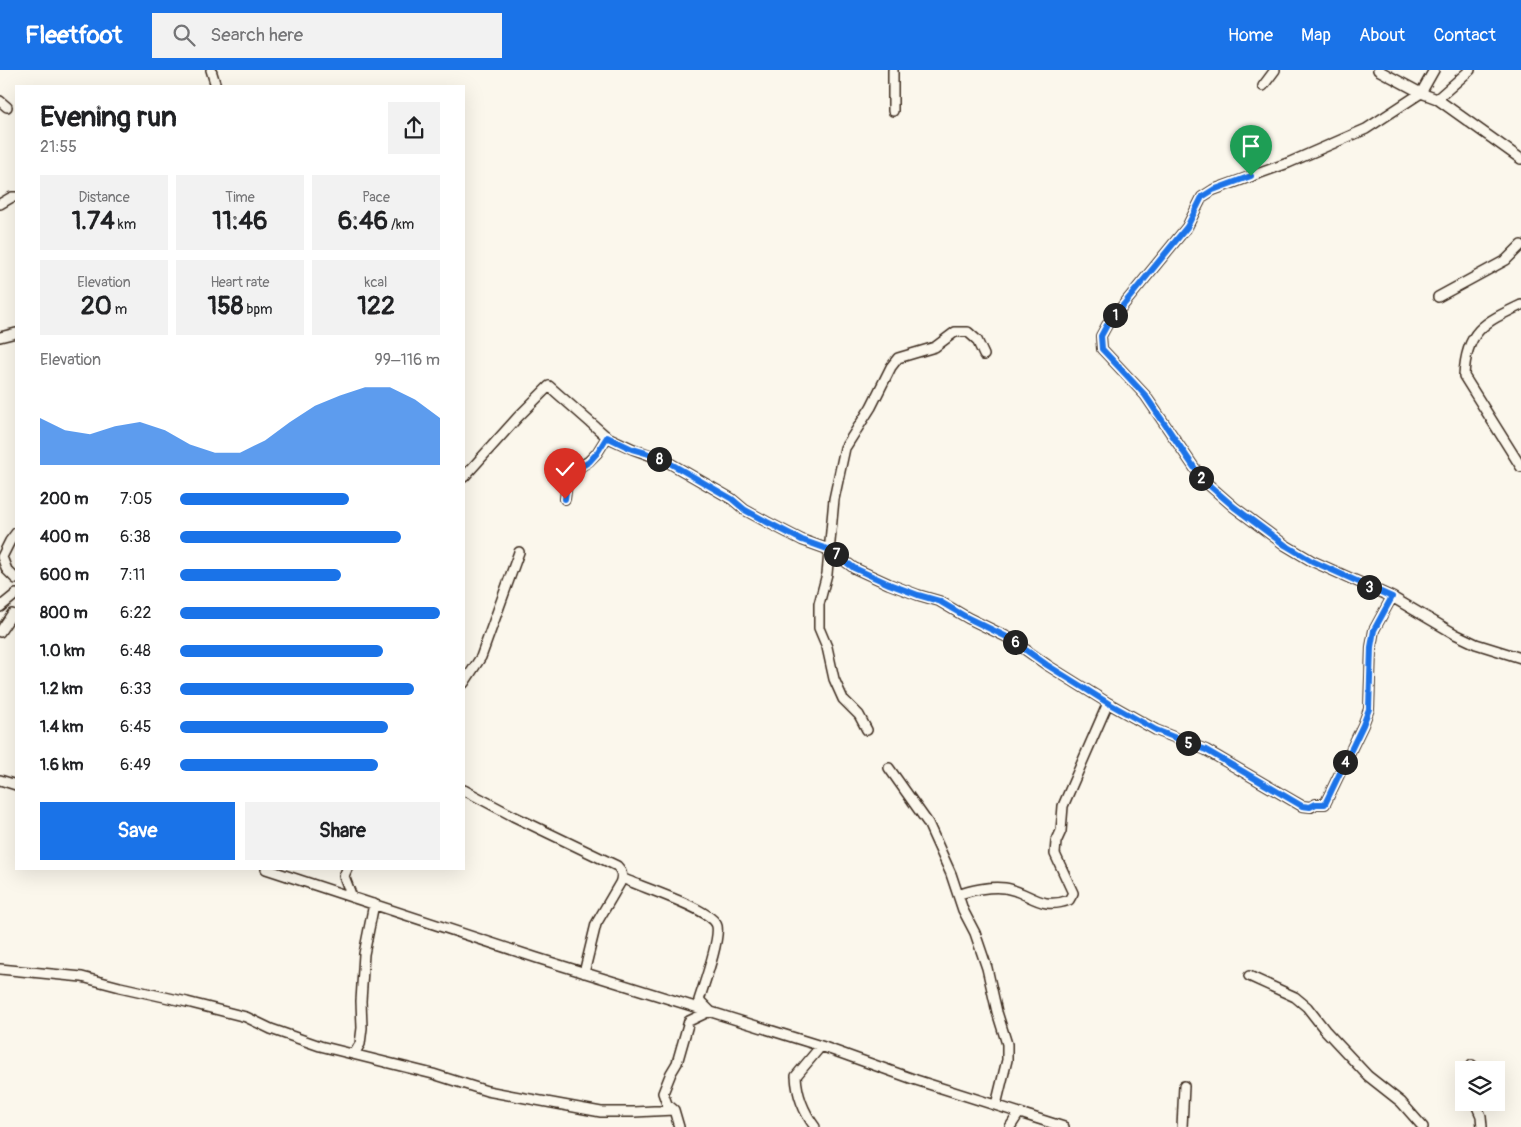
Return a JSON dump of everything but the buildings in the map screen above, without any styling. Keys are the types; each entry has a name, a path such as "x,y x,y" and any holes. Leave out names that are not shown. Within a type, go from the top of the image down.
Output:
{"street":[{"path":"212,70 216,85"},
{"path":"893,70 893,111"},
{"path":"1263,86 1275,70"},
{"path":"1378,70 1421,93 1437,99 1521,159"},
{"path":"1434,70 1421,93 1366,129 1288,163 1213,190 1202,197 1187,227 1107,325 1101,336 1102,349 1145,395 1202,479 1234,507 1285,545 1312,561 1392,597 1455,634 1476,644 1521,658"},
{"path":"1437,99 1470,70"},
{"path":"0,204 15,197"},
{"path":"1438,297 1506,260 1521,246"},
{"path":"1521,305 1493,318 1474,334 1465,359 1464,376 1521,468"},
{"path":"867,730 859,714 843,699 834,679 827,647 819,628 819,604 828,574 834,499 845,448 872,407 891,367 898,358 935,347 956,332 968,332 977,340 984,355"},
{"path":"0,337 15,333"},
{"path":"465,476 549,386 607,437 632,449 666,461 732,499 745,510 767,522 802,540 830,550 854,568 889,584 939,601 1009,638 1047,665 1108,703 1156,730 1206,750 1302,806 1310,807 1316,804 1325,804 1363,725 1369,709 1371,647 1374,630 1392,597"},
{"path":"565,499 567,483 572,472 589,462 607,437"},
{"path":"15,534 2,557 7,570 15,579"},
{"path":"465,681 481,657 519,552"},
{"path":"0,606 15,595"},
{"path":"0,613 14,614"},
{"path":"0,632 14,614"},
{"path":"958,895 970,890 1004,888 1039,902 1059,904 1069,900 1073,892 1055,854 1056,842 1061,831 1062,806 1108,703"},
{"path":"889,768 928,823 951,874 963,910 975,933 984,959 1007,1044 1007,1060 996,1105"},
{"path":"0,780 15,785"},
{"path":"465,791 617,866 621,870 622,878 596,924 584,973"},
{"path":"269,870 662,998 821,1046 1064,1127"},
{"path":"347,870 344,876 352,897"},
{"path":"622,878 708,914 717,925 713,953 699,1000 710,1011"},
{"path":"354,1054 360,1044 364,954 374,904"},
{"path":"0,969 82,977 187,1002 246,1017 271,1029 320,1046 487,1091 601,1112 674,1110"},
{"path":"1249,976 1295,996 1368,1076 1401,1102 1423,1127"},
{"path":"679,1127 674,1110 667,1104 663,1094 677,1063 690,1021 710,1011"},
{"path":"815,1127 808,1118 797,1093 796,1076 821,1046"},
{"path":"1182,1127 1184,1086"},
{"path":"1479,1111 1482,1127"},
{"path":"1010,1127 1019,1113"}],"route":[{"path":"565,499 567,483 572,472 589,462 607,437 632,449 666,461 732,499 745,510 767,522 802,540 830,550 854,568 889,584 939,601 1009,638 1047,665 1108,703 1156,730 1206,750 1302,806 1310,807 1316,804 1325,804 1369,709 1368,689 1374,630 1392,597 1312,561 1285,545 1234,507 1202,479 1145,395 1102,349 1101,336 1107,325 1187,227 1202,197 1213,190 1251,176"}]}
